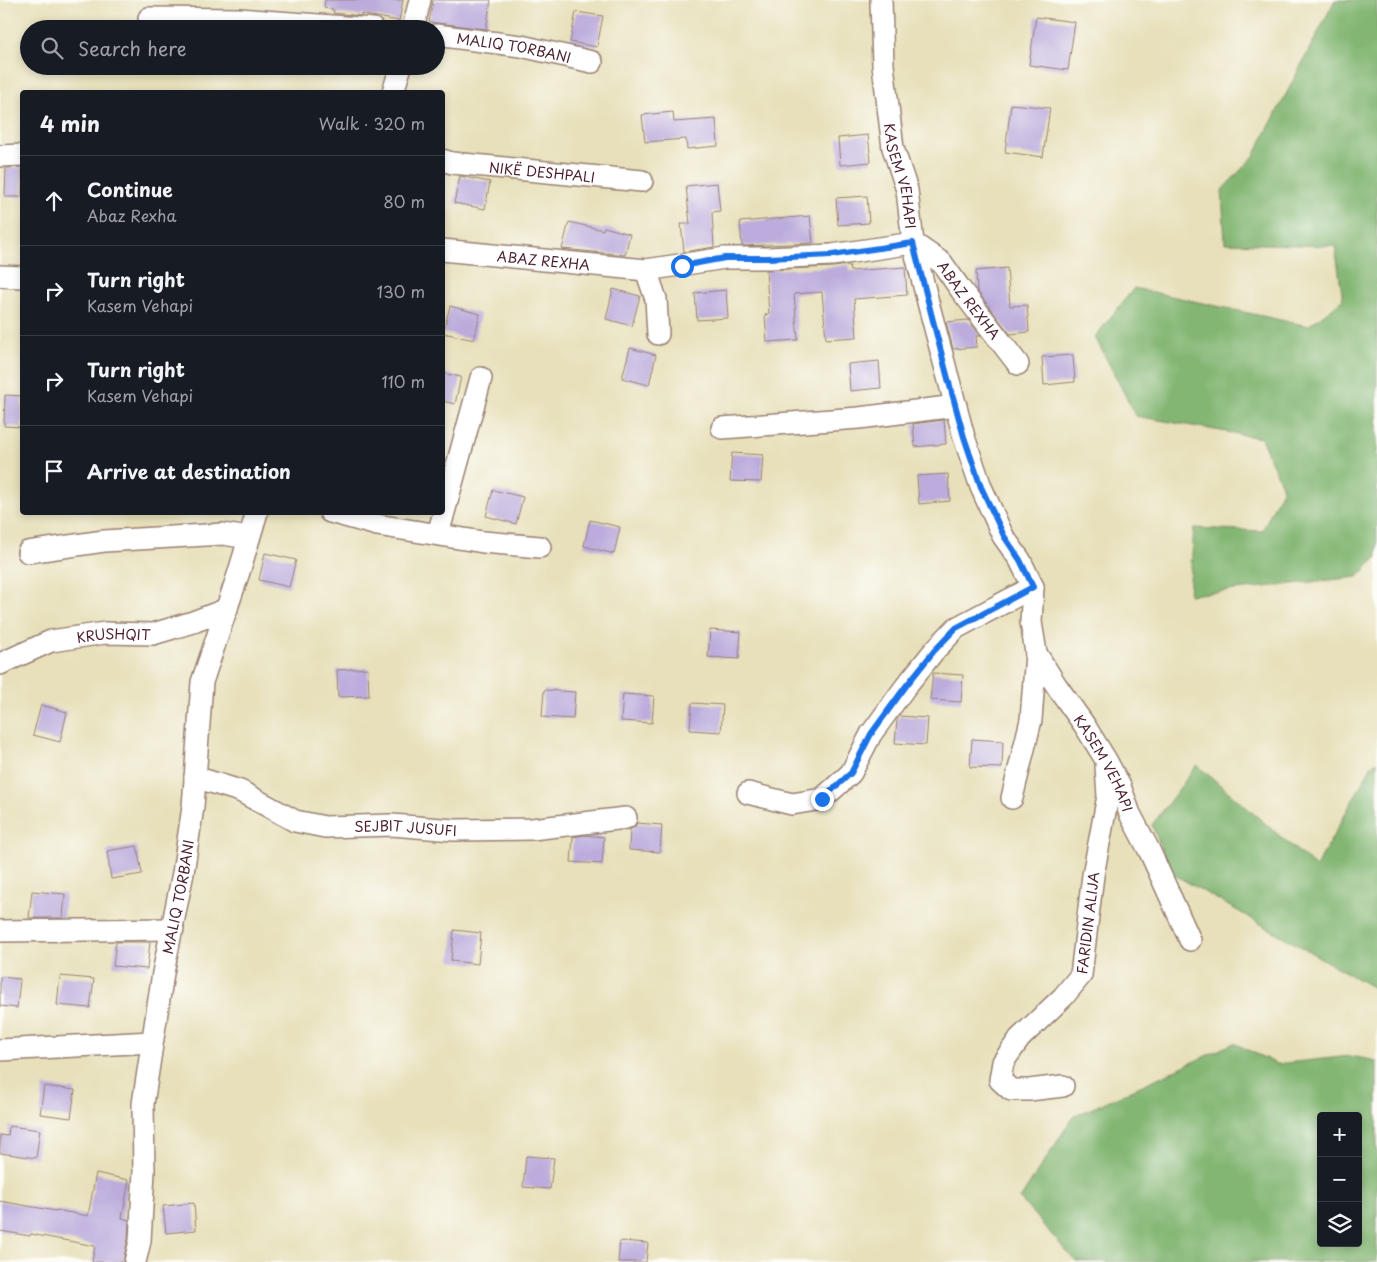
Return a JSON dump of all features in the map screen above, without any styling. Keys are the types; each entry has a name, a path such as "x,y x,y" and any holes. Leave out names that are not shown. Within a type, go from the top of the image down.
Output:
{"street":[{"path":"415,20 420,0"},
{"name":"KASEM VEHAPI","path":"881,0 883,65 893,148 907,190 913,243 956,406 981,487 1004,536 1020,560 1033,587 1031,622 1036,653 1056,685 1086,726 1120,786 1130,814 1150,852 1190,940"},
{"path":"149,18 252,20"},
{"name":"MALIQ TORBANI","path":"445,36 521,46 592,62"},
{"path":"393,90 398,75"},
{"path":"0,156 20,155"},
{"name":"NIKË DESHPALI","path":"445,161 642,181"},
{"name":"ABAZ REXHA","path":"445,250 646,270 725,258 832,255 913,243 942,263 960,290 1018,364"},
{"path":"646,270 656,298 658,334"},
{"path":"0,276 20,277"},
{"path":"445,509 481,378"},
{"path":"722,428 859,418 956,406"},
{"name":"MALIQ TORBANI","path":"135,1262 140,1240 144,1172 142,1104 193,807 202,682 255,515"},
{"path":"341,515 377,525 483,542 540,547"},
{"path":"438,534 443,515"},
{"path":"28,552 104,540 224,534 249,538"},
{"path":"748,793 792,804 822,799 851,773 871,734 934,651 956,628 1033,587"},
{"name":"KRUSHQIT","path":"0,664 51,642 105,633 153,634 193,622 226,609"},
{"path":"1012,798 1031,720 1036,653"},
{"name":"FARIDIN ALIJA","path":"1063,1086 1011,1090 1000,1080 1004,1062 1020,1038 1063,996 1081,975 1093,875 1108,796 1106,760"},
{"name":"SEJBIT JUSUFI","path":"195,777 240,791 296,821 325,827 392,825 454,830 532,829 626,818"},
{"path":"0,931 173,929"},
{"path":"0,1050 152,1042"}],"green space":[{"path":"1335,0 1377,0 1377,557 1358,577 1189,595 1194,528 1262,531 1283,488 1261,438 1136,416 1095,337 1134,288 1308,326 1343,300 1335,246 1225,243 1222,190 1254,156"},
{"path":"1377,762 1377,990 1171,873 1152,825 1197,765 1316,867 1372,765"},
{"path":"1234,1043 1277,1064 1350,1056 1377,1061 1377,1262 1076,1262 1020,1199 1073,1117"}],"building":[{"path":"325,0 403,0 399,20 361,14 361,16 333,13 334,10 324,8"},
{"path":"433,0 491,0 486,29 445,24 445,20 429,20"},
{"path":"576,12 603,16 597,47 570,42"},
{"path":"1036,17 1075,22 1068,70 1029,65"},
{"path":"1011,104 1050,108 1043,157 1005,152"},
{"path":"673,112 674,122 716,119 718,146 687,149 686,139 645,142 642,115"},
{"path":"868,135 871,162 840,165 838,138"},
{"path":"20,167 20,197 5,197 6,168"},
{"path":"460,176 490,182 485,209 454,203"},
{"path":"717,183 720,211 712,212 714,247 684,252 681,224 690,224 686,186"},
{"path":"867,196 869,223 838,225 836,198"},
{"path":"810,216 813,243 742,246 740,222"},
{"path":"569,222 603,230 604,227 630,234 625,255 562,249"},
{"path":"849,265 850,271 905,267 907,295 854,299 857,337 826,339 822,292 794,294 798,340 767,342 765,315 769,314 766,270"},
{"path":"1007,268 1010,306 1027,305 1029,332 1010,334 977,291 976,271"},
{"path":"613,289 640,296 632,326 606,319"},
{"path":"726,290 728,318 697,320 695,293"},
{"path":"450,306 480,314 474,340 445,333"},
{"path":"968,320 981,336 976,336 977,347 953,349 946,322"},
{"path":"630,348 656,355 649,385 622,378"},
{"path":"1073,355 1075,382 1044,385 1042,357"},
{"path":"879,361 881,388 850,391 848,364"},
{"path":"445,374 461,377 455,404 445,402"},
{"path":"5,395 20,396 20,427 4,426"},
{"path":"944,420 946,444 915,447 913,424"},
{"path":"732,453 763,455 761,482 730,481"},
{"path":"948,474 950,501 919,504 917,476"},
{"path":"493,490 523,497 516,524 486,516"},
{"path":"590,520 620,527 614,554 584,546"},
{"path":"265,553 296,560 289,587 259,580"},
{"path":"710,630 741,632 739,659 708,657"},
{"path":"368,668 369,696 338,697 337,670"},
{"path":"933,673 963,675 961,702 930,700"},
{"path":"544,690 575,692 573,719 542,717"},
{"path":"623,694 654,696 652,723 621,721"},
{"path":"692,703 723,705 721,732 690,730"},
{"path":"41,705 67,712 60,742 33,735"},
{"path":"900,716 928,718 926,745 895,743 897,720"},
{"path":"972,739 1003,741 1002,768 970,767"},
{"path":"637,823 662,825 660,852 629,850 630,829 634,828"},
{"path":"584,835 604,837 602,864 571,862 573,837"},
{"path":"137,846 142,874 111,879 107,851"},
{"path":"32,891 65,894 63,918 29,918"},
{"path":"454,930 481,933 478,964 451,961"},
{"path":"116,942 150,942 147,969 113,966"},
{"path":"60,976 94,979 90,1008 57,1005"},
{"path":"0,977 20,979 17,1008 0,1006"},
{"path":"44,1086 75,1090 71,1118 40,1114"},
{"path":"9,1126 40,1130 36,1158 0,1153 0,1135 8,1136"},
{"path":"526,1156 554,1158 550,1189 523,1187"},
{"path":"96,1173 129,1180 122,1218 129,1220 128,1239 123,1262 92,1262 95,1246 31,1234 30,1236 0,1231 0,1201 88,1216"},
{"path":"194,1203 196,1230 166,1233 163,1206"},
{"path":"620,1241 648,1243 646,1262 618,1262"}],"route":[{"path":"682,266 725,258 832,255 913,243 928,306 964,437 981,487 1004,536 1020,560 1033,587 956,628 934,651 871,734 851,773 822,799"}]}
